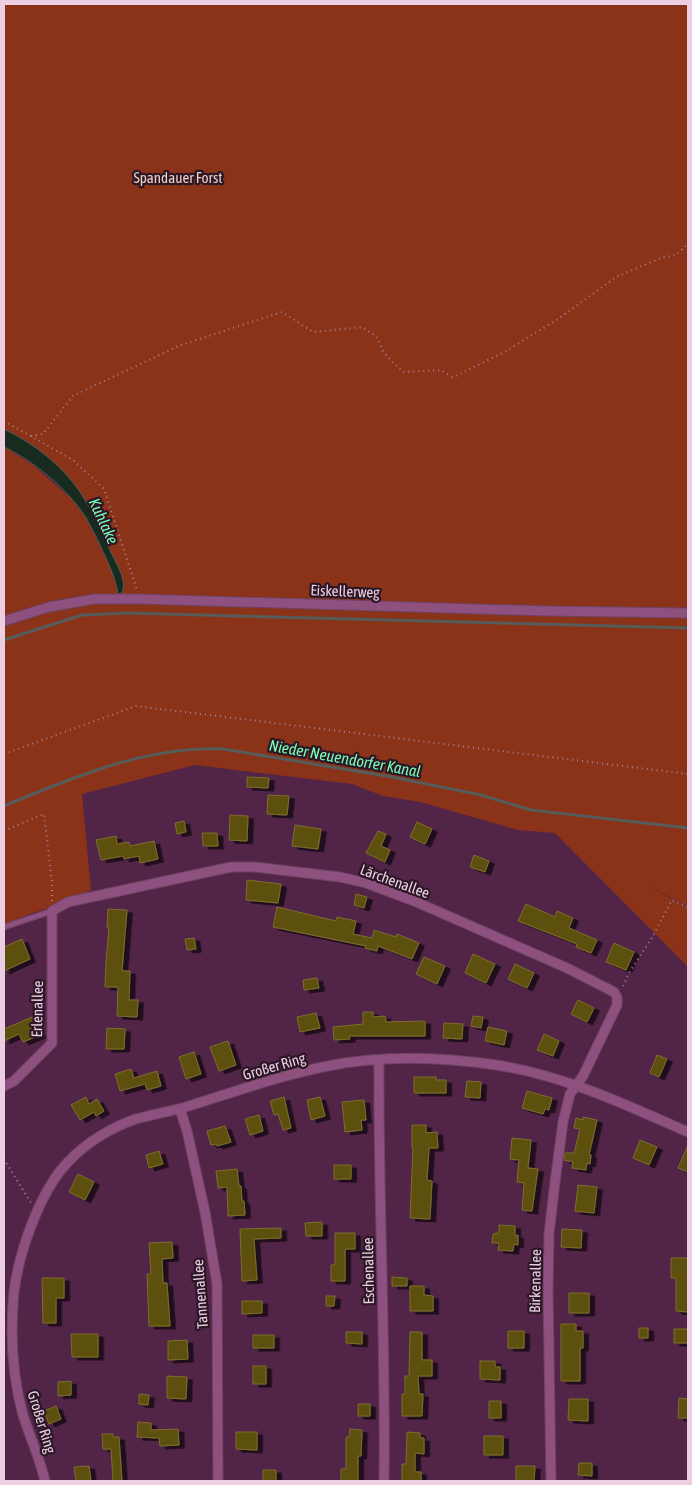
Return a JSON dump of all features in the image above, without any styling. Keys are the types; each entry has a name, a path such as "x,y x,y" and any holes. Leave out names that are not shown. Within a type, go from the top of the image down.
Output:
{"street":[{"name":"Eiskellerweg","path":"4,621 49,607 85,601 140,599 548,611 688,613"},
{"name":"Lärchenallee","path":"52,911 68,902 231,867 255,867 340,877 366,883 414,901 567,968 604,986 614,992 617,997"},
{"name":"Erlenallee","path":"4,1086 14,1081 52,1043 52,911"},
{"path":"576,1084 583,1076 617,1005 617,997"},
{"name":"Großer Ring","path":"45,1481 23,1415 8,1348 14,1291 28,1234 36,1211 51,1183 67,1162 107,1132 136,1119 180,1109 288,1075 335,1064 416,1058 498,1065 576,1084 688,1132"},
{"name":"Eschenallee","path":"378,1060 384,1481"},
{"name":"Birkenallee","path":"551,1481 549,1234 563,1122 570,1094 576,1084"},
{"name":"Tannenallee","path":"180,1109 187,1131 205,1212 217,1284 218,1481"},
{"path":"4,1371 14,1370"}],"lane":[{"path":"4,928 52,911"}],"path":[{"path":"31,436 43,434 73,396 181,345 282,312 313,332 362,327 376,336 384,353 402,372 441,370 452,377 458,376 506,351 558,320 616,276 661,258 676,255 688,244"},
{"path":"4,421 73,460 104,489 140,599"},
{"path":"4,754 136,706 688,774"},
{"path":"4,831 44,814 52,882 52,911"},
{"path":"617,997 672,900 688,907"},
{"path":"4,1159 36,1211"}],"green space":[{"name":"Spandauer Forst","path":"4,4 688,4 688,907 642,882 688,908 688,967 555,833 518,830 420,802 383,796 352,784 195,765 82,794 91,890 68,902 4,924 4,624 107,595 60,599 4,616 4,447 33,465 72,499 86,518 115,577 118,593 122,577 88,504 37,448 4,429"}],"shaded area":[{"path":"4,429 26,441 46,456 73,482 92,513 120,571 123,582 122,593 118,594 109,564 85,516 69,496 49,477 27,460 4,447"}],"building":[{"path":"247,777 269,778 268,788 247,787"},
{"path":"268,795 289,796 287,815 267,814"},
{"path":"230,815 248,816 247,841 229,840"},
{"path":"184,821 186,832 177,834 175,823"},
{"path":"417,822 432,829 425,844 410,837"},
{"path":"295,825 321,829 318,849 292,846"},
{"path":"378,831 386,834 381,846 390,850 385,862 366,853"},
{"path":"202,833 217,833 218,846 203,846"},
{"path":"116,836 117,844 129,842 130,846 154,841 158,859 140,863 139,856 124,859 123,856 101,860 96,840"},
{"path":"474,855 489,861 485,872 470,867"},
{"path":"247,880 281,884 278,903 246,900"},
{"path":"356,894 367,897 364,908 354,905"},
{"path":"526,904 555,917 557,911 573,918 569,928 597,940 591,953 576,947 577,944 518,921"},
{"path":"277,907 336,921 337,917 356,921 353,934 372,938 374,930 396,937 397,934 419,943 412,959 378,946 377,951 365,948 366,946 273,927"},
{"path":"108,909 127,910 122,971 130,971 129,1000 138,1000 137,1017 117,1016 118,987 105,987 109,928 107,928"},
{"path":"194,938 196,949 187,950 185,939"},
{"path":"22,939 30,959 4,971 4,947"},
{"path":"614,943 634,952 626,970 606,962"},
{"path":"473,954 495,964 486,983 465,973"},
{"path":"424,957 445,966 437,984 416,974"},
{"path":"515,964 534,973 527,988 508,979"},
{"path":"317,978 319,988 304,990 303,980"},
{"path":"578,1000 594,1008 587,1022 571,1014"},
{"path":"363,1012 373,1012 373,1017 385,1016 386,1022 425,1021 425,1036 349,1036 350,1039 334,1040 333,1027 363,1024"},
{"path":"316,1013 320,1028 300,1032 297,1017"},
{"path":"473,1016 483,1017 481,1028 471,1026"},
{"path":"32,1017 40,1035 23,1042 19,1034 4,1041 4,1029"},
{"path":"444,1023 463,1024 462,1039 443,1038"},
{"path":"488,1027 507,1031 504,1045 485,1041"},
{"path":"107,1028 125,1029 124,1049 106,1049"},
{"path":"544,1034 559,1041 553,1056 537,1050"},
{"path":"228,1041 236,1065 219,1071 210,1047"},
{"path":"194,1052 201,1074 186,1079 179,1057"},
{"path":"657,1055 667,1059 659,1077 650,1073"},
{"path":"131,1069 134,1078 157,1071 161,1086 147,1090 145,1084 120,1091 115,1074"},
{"path":"414,1077 436,1077 436,1080 446,1080 446,1093 414,1093"},
{"path":"467,1081 481,1082 480,1098 465,1097"},
{"path":"527,1091 552,1098 549,1110 545,1109 543,1114 522,1108"},
{"path":"86,1097 89,1104 97,1099 104,1111 96,1116 94,1112 80,1120 71,1105"},
{"path":"284,1097 291,1128 283,1130 278,1114 274,1115 270,1101"},
{"path":"320,1097 325,1116 311,1120 307,1100"},
{"path":"364,1100 366,1120 361,1120 362,1130 345,1132 342,1102"},
{"path":"259,1115 263,1131 250,1135 245,1119"},
{"path":"583,1117 597,1120 589,1155 591,1155 590,1164 587,1163 586,1170 572,1168 573,1162 564,1160 565,1153 574,1153 580,1129 574,1128 576,1118 583,1120"},
{"path":"412,1125 426,1125 426,1133 437,1132 438,1148 429,1148 427,1180 432,1181 430,1219 410,1218"},
{"path":"225,1126 231,1142 217,1146 216,1144 211,1145 207,1131"},
{"path":"512,1138 531,1140 528,1168 538,1169 532,1211 522,1210 524,1183 517,1182 519,1160 510,1159"},
{"path":"640,1140 657,1147 649,1165 633,1158"},
{"path":"688,1145 688,1172 678,1168"},
{"path":"159,1151 163,1164 149,1168 146,1155"},
{"path":"334,1165 351,1165 351,1179 334,1179"},
{"path":"237,1169 245,1215 228,1216 227,1187 218,1188 216,1171"},
{"path":"78,1174 94,1182 85,1200 69,1192"},
{"path":"578,1185 597,1187 594,1213 575,1211"},
{"path":"322,1222 322,1236 306,1236 305,1223"},
{"path":"499,1225 515,1226 515,1236 518,1235 518,1245 514,1244 513,1251 498,1250 499,1243 492,1243 493,1234 499,1233"},
{"path":"281,1228 281,1238 254,1239 257,1280 242,1281 240,1229"},
{"path":"562,1229 582,1230 581,1248 561,1247"},
{"path":"335,1233 355,1233 355,1249 345,1249 345,1281 331,1281 331,1265 335,1265"},
{"path":"172,1242 173,1258 162,1259 163,1283 167,1283 170,1326 149,1326 147,1274 151,1274 149,1243"},
{"path":"671,1258 688,1258 688,1312 676,1311 676,1278 671,1278"},
{"path":"392,1277 407,1278 407,1286 392,1286"},
{"path":"42,1278 64,1278 64,1298 56,1298 56,1323 43,1323"},
{"path":"410,1286 424,1286 424,1295 433,1296 433,1311 410,1311"},
{"path":"569,1293 589,1293 589,1313 569,1313"},
{"path":"326,1296 335,1296 334,1306 326,1306"},
{"path":"242,1301 262,1301 262,1313 242,1314"},
{"path":"561,1324 576,1324 576,1331 583,1331 583,1348 580,1348 580,1381 561,1381"},
{"path":"639,1328 648,1328 648,1338 639,1338"},
{"path":"674,1329 688,1329 688,1343 674,1343"},
{"path":"508,1331 524,1331 524,1348 508,1348"},
{"path":"346,1332 362,1332 362,1344 346,1343"},
{"path":"410,1332 422,1332 422,1360 432,1360 432,1376 418,1376 419,1394 423,1394 422,1416 402,1416 402,1394 405,1394 405,1376 409,1376"},
{"path":"71,1334 98,1334 98,1357 72,1357"},
{"path":"253,1335 274,1335 274,1348 253,1348"},
{"path":"187,1340 188,1359 168,1360 168,1341"},
{"path":"480,1361 495,1361 495,1367 500,1367 500,1380 480,1379"},
{"path":"253,1366 266,1366 266,1384 253,1384"},
{"path":"167,1376 187,1377 186,1399 167,1398"},
{"path":"71,1381 71,1395 58,1396 58,1382"},
{"path":"139,1394 149,1395 148,1405 139,1404"},
{"path":"679,1398 688,1399 688,1418 678,1418"},
{"path":"569,1399 588,1399 588,1421 568,1420"},
{"path":"489,1401 501,1401 501,1418 489,1418"},
{"path":"358,1404 370,1404 370,1416 358,1416"},
{"path":"56,1406 61,1419 49,1424 44,1411"},
{"path":"138,1422 151,1423 151,1430 178,1429 179,1445 160,1446 159,1438 137,1437"},
{"path":"350,1429 362,1430 361,1456 358,1456 358,1481 341,1481 341,1469 346,1469 346,1437 349,1437"},
{"path":"236,1432 257,1432 257,1450 236,1449"},
{"path":"407,1432 420,1433 420,1438 424,1438 424,1454 415,1453 415,1472 421,1472 421,1481 402,1481 402,1464 406,1464"},
{"path":"102,1434 113,1434 113,1437 119,1437 122,1481 113,1481 111,1449 103,1449"},
{"path":"484,1436 503,1436 503,1455 484,1455"},
{"path":"579,1463 592,1463 592,1476 578,1475"},
{"path":"89,1466 91,1481 76,1481 74,1467"},
{"path":"516,1466 535,1466 534,1481 516,1481"},
{"path":"263,1470 276,1470 276,1481 263,1481"}],"waterway":[{"path":"4,640 82,615 127,613 688,628"},
{"name":"Nieder Neuendorfer Kanal","path":"4,806 84,774 138,758 194,749 223,749 392,777 481,795 531,810 688,828"}],"water label":[{"name":"Kuhlake","path":"104,521"}]}
